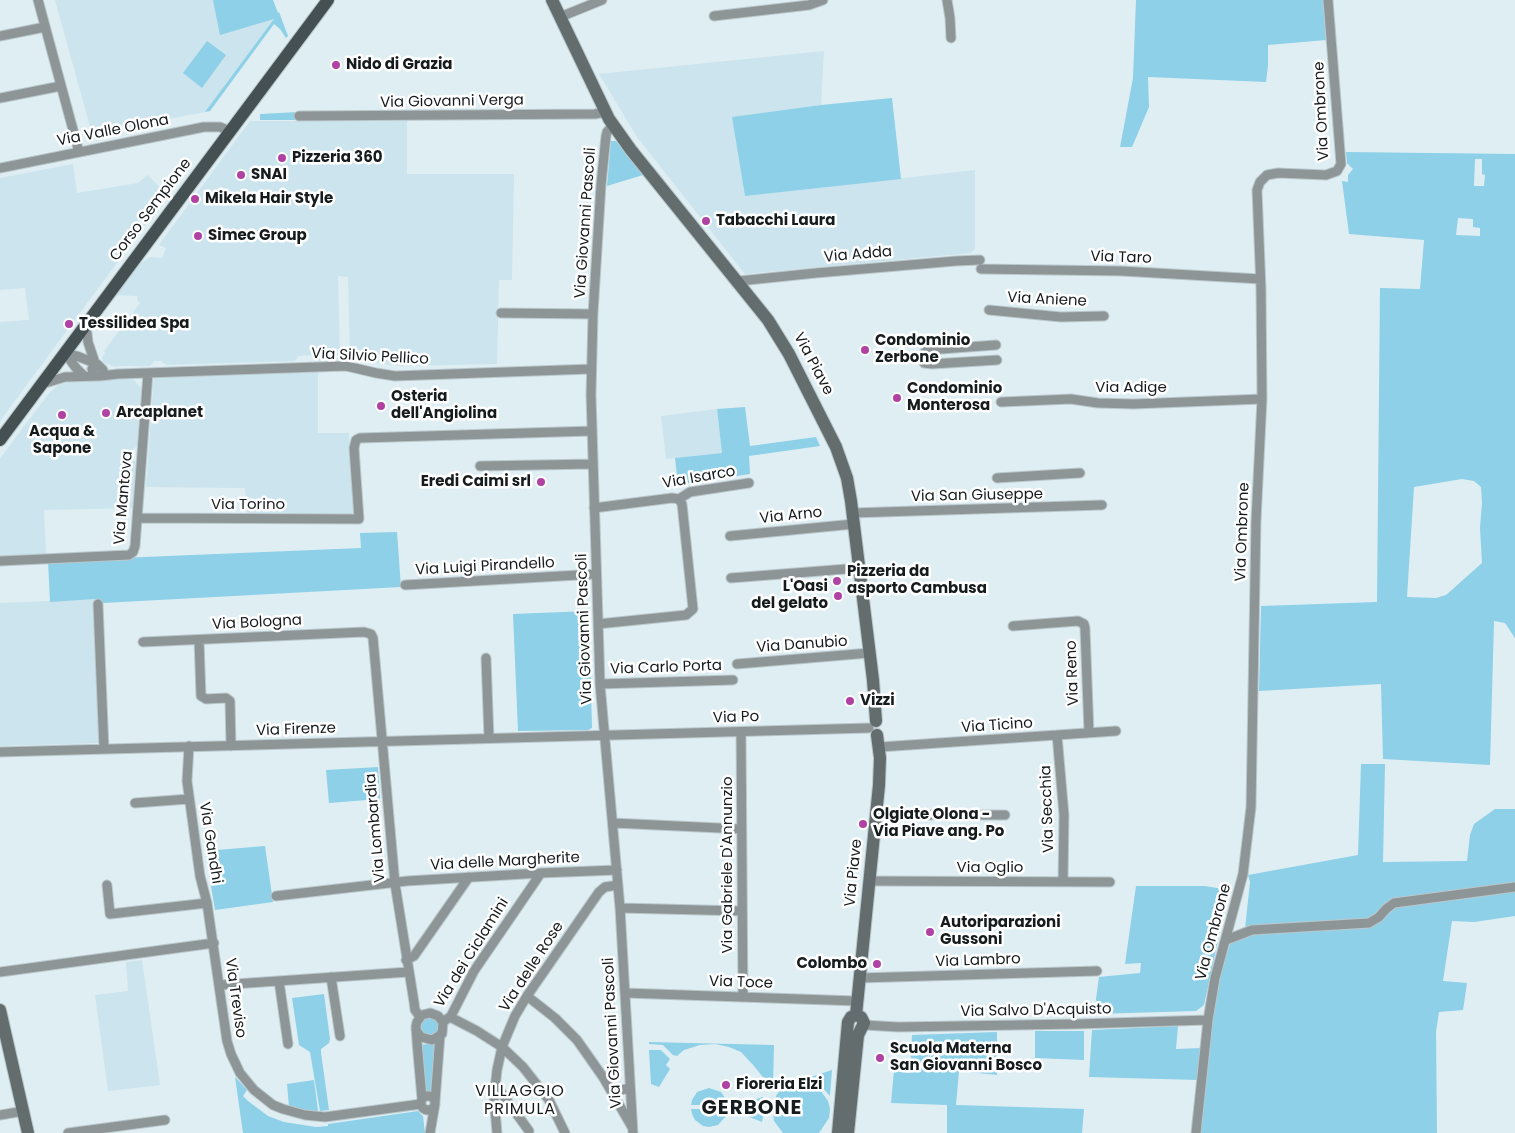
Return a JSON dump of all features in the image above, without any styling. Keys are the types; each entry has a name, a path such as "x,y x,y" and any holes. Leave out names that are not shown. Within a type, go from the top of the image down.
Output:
{"main road":[{"name":"Corso Sempione","path":"0,440 328,0"}],"street":[{"path":"38,0 79,152"},
{"name":"Via Piave","path":"552,0 613,126 663,190 739,281 778,334 820,413 844,466 859,568 880,769 870,881 856,1001 848,1133"},
{"path":"560,17 602,0"},
{"path":"714,16 809,5 823,0"},
{"path":"947,0 951,38"},
{"name":"Via Ombrone","path":"1196,1133 1208,1020 1215,978 1243,874 1251,808 1256,521 1262,400 1257,190 1260,182 1267,175 1278,173 1326,176 1337,171 1341,164 1328,0"},
{"path":"0,36 45,27"},
{"path":"0,98 61,86"},
{"name":"Via Giovanni Verga","path":"299,116 566,115 605,112"},
{"name":"Via Valle Olona","path":"0,168 209,127 220,126 230,131"},
{"name":"Via Giovanni Pascoli","path":"613,126 607,132 605,140 593,314 591,369 592,431 600,684 620,908 633,1130"},
{"name":"Via Adda","path":"739,281 956,261 980,264"},
{"name":"Via Taro","path":"980,264 1260,279"},
{"name":"Via Aniene","path":"989,310 1061,317 1104,316"},
{"path":"501,313 593,314"},
{"path":"65,354 76,368 95,371 86,324"},
{"path":"996,345 928,350 924,353 922,359 924,363 932,364 998,360"},
{"name":"Via Silvio Pellico","path":"65,354 77,356 95,371"},
{"name":"Via Silvio Pellico","path":"42,384 60,378 95,371 118,374 346,366 395,376 591,369"},
{"name":"Via Mantova","path":"0,561 129,554 133,552 138,518 148,373"},
{"name":"Via Adige","path":"1001,402 1071,399 1122,404 1262,400"},
{"name":"Via Torino","path":"138,518 359,519 354,448 356,440 360,438 592,431"},
{"path":"480,466 593,464"},
{"path":"997,478 1080,473"},
{"name":"Via Isarco","path":"594,508 672,498 678,499 690,492 749,483"},
{"path":"598,624 686,615 693,609 682,504 678,499"},
{"name":"Via San Giuseppe","path":"853,518 1102,505"},
{"name":"Via Arno","path":"730,536 853,518"},
{"path":"731,578 859,568"},
{"name":"Via Luigi Pirandello","path":"405,585 596,574"},
{"path":"98,604 104,749"},
{"name":"Via Reno","path":"1013,626 1078,621 1084,624 1089,733"},
{"name":"Via Bologna","path":"143,642 364,632 371,634"},
{"name":"Via Lombardia","path":"371,634 373,638 395,884 408,972 415,1007 420,1017"},
{"path":"199,640 200,696 204,699 226,698 230,701 231,746"},
{"name":"Via Danubio","path":"737,664 869,653"},
{"path":"486,658 489,738"},
{"name":"Via Carlo Porta","path":"600,684 733,680"},
{"name":"Via Ticino","path":"875,733 1057,735 1116,731"},
{"name":"Via Po","path":"604,736 741,732 875,733"},
{"name":"Via Gabriele D'Annunzio","path":"741,732 743,997"},
{"name":"Via Secchia","path":"1057,735 1064,816 1063,882"},
{"name":"Via Firenze","path":"0,752 604,736"},
{"name":"Via Gandhi","path":"189,746 187,778 189,799 200,876 214,943"},
{"path":"135,803 189,799"},
{"path":"876,815 1005,815"},
{"path":"613,823 741,829"},
{"name":"Via delle Margherite","path":"276,896 469,877 617,870"},
{"name":"Via dei Ciclamini","path":"446,1020 474,971 541,873"},
{"path":"406,960 414,956 469,877"},
{"name":"Via Oglio","path":"870,881 1110,882"},
{"path":"107,885 110,914 207,903"},
{"name":"Via delle Rose","path":"497,1133 495,1084 502,1047 515,1016 599,892 605,887 618,885"},
{"path":"1226,940 1252,930 1369,923 1379,917 1394,903 1515,887"},
{"path":"620,908 742,911"},
{"name":"Via Treviso","path":"0,972 214,943 229,1050 238,1070 250,1087 265,1099 277,1107 299,1114 325,1117 422,1104"},
{"name":"Via Lambro","path":"859,978 1097,971"},
{"path":"220,985 408,972"},
{"path":"331,977 340,1036"},
{"path":"279,981 288,1044"},
{"name":"Via Toce","path":"625,993 856,1001"},
{"path":"527,996 555,1018 574,1037 599,1071 633,1130"},
{"path":"0,1010 5,1054 24,1111 28,1133"},
{"path":"430,1133 422,1104 416,1030 417,1022 426,1013 434,1014 477,1031 502,1047 529,1073 544,1093 556,1112 565,1133"},
{"path":"416,1030 421,1037 428,1040 436,1039 443,1030 446,1020"},
{"name":"Via Salvo D'Acquisto","path":"856,1025 898,1027 1041,1025 1208,1020"},
{"name":"Via Piave","path":"838,1133 856,1025"},
{"path":"430,1133 435,1103 440,1035"},
{"path":"495,1084 529,1131"},
{"path":"612,1092 630,1088"},
{"path":"422,1104 427,1096 431,1097 435,1103"},
{"path":"0,1115 24,1111"},
{"path":"68,1133 165,1120"}],"shaded area":[{"path":"55,0 273,0 278,14 205,112 92,134"},
{"path":"213,0 273,0 288,36 286,38 274,24 210,111 205,112 274,19 220,35"},
{"path":"1136,0 1323,0 1326,40 1268,45 1266,82 1148,77 1149,107 1132,147 1120,147 1133,78"},
{"path":"207,41 226,55 202,88 183,73"},
{"path":"824,51 821,105 733,117 745,196 975,170 975,249 971,253 745,274 637,137 599,74"},
{"path":"892,98 901,179 745,196 732,117"},
{"path":"298,112 298,120 260,120 260,114"},
{"path":"250,121 407,121 407,174 514,174 512,280 499,280 497,364 402,366 350,360 348,277 338,276 340,355 338,360 319,361 313,355 298,356 293,361 166,365 161,361 154,361 150,366 116,367 104,363 102,358 105,353 104,351 140,303 137,300 137,296 116,295 140,264 150,257 162,258 166,248 159,245"},
{"path":"611,141 616,141 643,175 607,186"},
{"path":"1346,152 1515,154 1515,638 1505,623 1494,621 1490,765 1383,759 1381,684 1259,691 1261,606 1377,602 1380,288 1420,289 1424,240 1349,234 1342,181 1348,182 1348,175 1353,169 1347,163","holes":["1475,159 1482,159 1482,174 1485,175 1484,186 1474,186","1458,218 1473,219 1473,227 1480,228 1480,236 1456,235","1462,479 1474,481 1481,487 1480,528 1482,563 1446,595 1436,598 1407,597 1414,487"]},
{"path":"73,164 77,193 138,183 148,175 167,195 0,421 0,322 29,320 25,288 0,290 0,178"},
{"path":"318,372 318,433 349,433 354,515 247,513 245,488 146,487 154,376"},
{"path":"133,379 141,388 137,446 133,449 132,458 136,462 134,508 44,510 46,555 0,557 0,458 50,392 57,386 72,381"},
{"path":"745,407 750,446 816,437 820,446 749,456 750,474 678,485 675,458 722,453 717,409"},
{"path":"717,409 722,453 666,459 661,416"},
{"path":"397,532 401,587 103,603 95,599 50,602 48,561 361,548 360,533"},
{"path":"95,599 99,743 0,746 0,603"},
{"path":"589,611 592,728 588,730 518,731 513,614"},
{"path":"1361,764 1385,764 1383,862 1467,861 1470,835 1474,824 1495,809 1515,809 1515,916 1474,922 1452,921 1443,981 1467,983 1463,1010 1439,1012 1436,1032 1437,1133 1199,1133 1212,1019 1219,976 1230,944 1244,938 1250,882 1248,875 1358,855"},
{"path":"378,767 380,799 329,803 326,770"},
{"path":"265,846 273,902 215,910 205,851"},
{"path":"1136,886 1205,886 1229,890 1204,1005 1196,1011 1094,1014 1099,977 1140,973 1141,963 1125,964"},
{"path":"142,960 160,1085 108,1091 95,995 128,991 126,962"},
{"path":"324,994 330,1039 329,1043 321,1049 321,1053 329,1110 320,1111 310,1052 299,1045 292,998"},
{"path":"430,1018 436,1021 439,1027 436,1033 430,1036 424,1033 421,1027 424,1021"},
{"path":"1178,1026 1176,1049 1202,1048 1198,1080 1089,1077 1092,1030"},
{"path":"1035,1031 1084,1031 1084,1060 1035,1058"},
{"path":"997,1032 997,1075 959,1071 956,1105 1084,1109 1082,1133 947,1133 947,1105 891,1103 894,1071 910,1073 912,1035"},
{"path":"649,1042 774,1045 773,1085 770,1086 741,1052 729,1047 715,1044 700,1045 684,1050 677,1056 673,1055 663,1045 649,1044"},
{"path":"436,1043 432,1093 425,1093 421,1045"},
{"path":"649,1050 661,1050 670,1059 666,1065 670,1069 659,1087 651,1084"},
{"path":"832,1070 830,1096 821,1086 805,1079"},
{"path":"235,1077 247,1090 243,1096 248,1101 268,1116 284,1122 316,1127 418,1111 423,1116 425,1133 243,1133"},
{"path":"314,1080 318,1111 289,1107 287,1084"},
{"path":"799,1082 818,1087 828,1101 830,1109 829,1118 819,1133 783,1133 774,1121 772,1106 777,1094 784,1087"},
{"path":"709,1088 721,1092 727,1101 715,1105 708,1101 703,1105 691,1105 697,1092"},
{"path":"763,1097 764,1112 762,1122 742,1114 743,1103"},
{"path":"691,1109 703,1109 709,1115 716,1110 727,1115 718,1125 703,1126 695,1120"}],"place":[{"name":"Nido di Grazia","path":"336,65"},
{"name":"Pizzeria 360","path":"282,158"},
{"name":"SNAI","path":"241,175"},
{"name":"Mikela Hair Style","path":"195,199"},
{"name":"Tabacchi Laura","path":"706,221"},
{"name":"Simec Group","path":"198,236"},
{"name":"Tessilidea Spa","path":"69,324"},
{"name":"Condominio Zerbone","path":"865,350"},
{"name":"Condominio Monterosa","path":"897,398"},
{"name":"Osteria dell'Angiolina","path":"381,406"},
{"name":"Arcaplanet","path":"106,413"},
{"name":"Acqua & Sapone","path":"62,415"},
{"name":"Eredi Caimi srl","path":"541,482"},
{"name":"Pizzeria da asporto Cambusa","path":"837,581"},
{"name":"L'Oasi del gelato","path":"838,596"},
{"name":"Vizzi","path":"850,701"},
{"name":"Olgiate Olona - Via Piave ang. Po","path":"863,824"},
{"name":"Autoriparazioni Gussoni","path":"930,932"},
{"name":"Colombo","path":"877,964"},
{"name":"Scuola Materna San Giovanni Bosco","path":"880,1058"},
{"name":"Fioreria Elzi","path":"726,1085"}],"district":[{"name":"VILLAGGIO PRIMULA","path":"520,1101"},
{"name":"GERBONE","path":"752,1109"}]}
